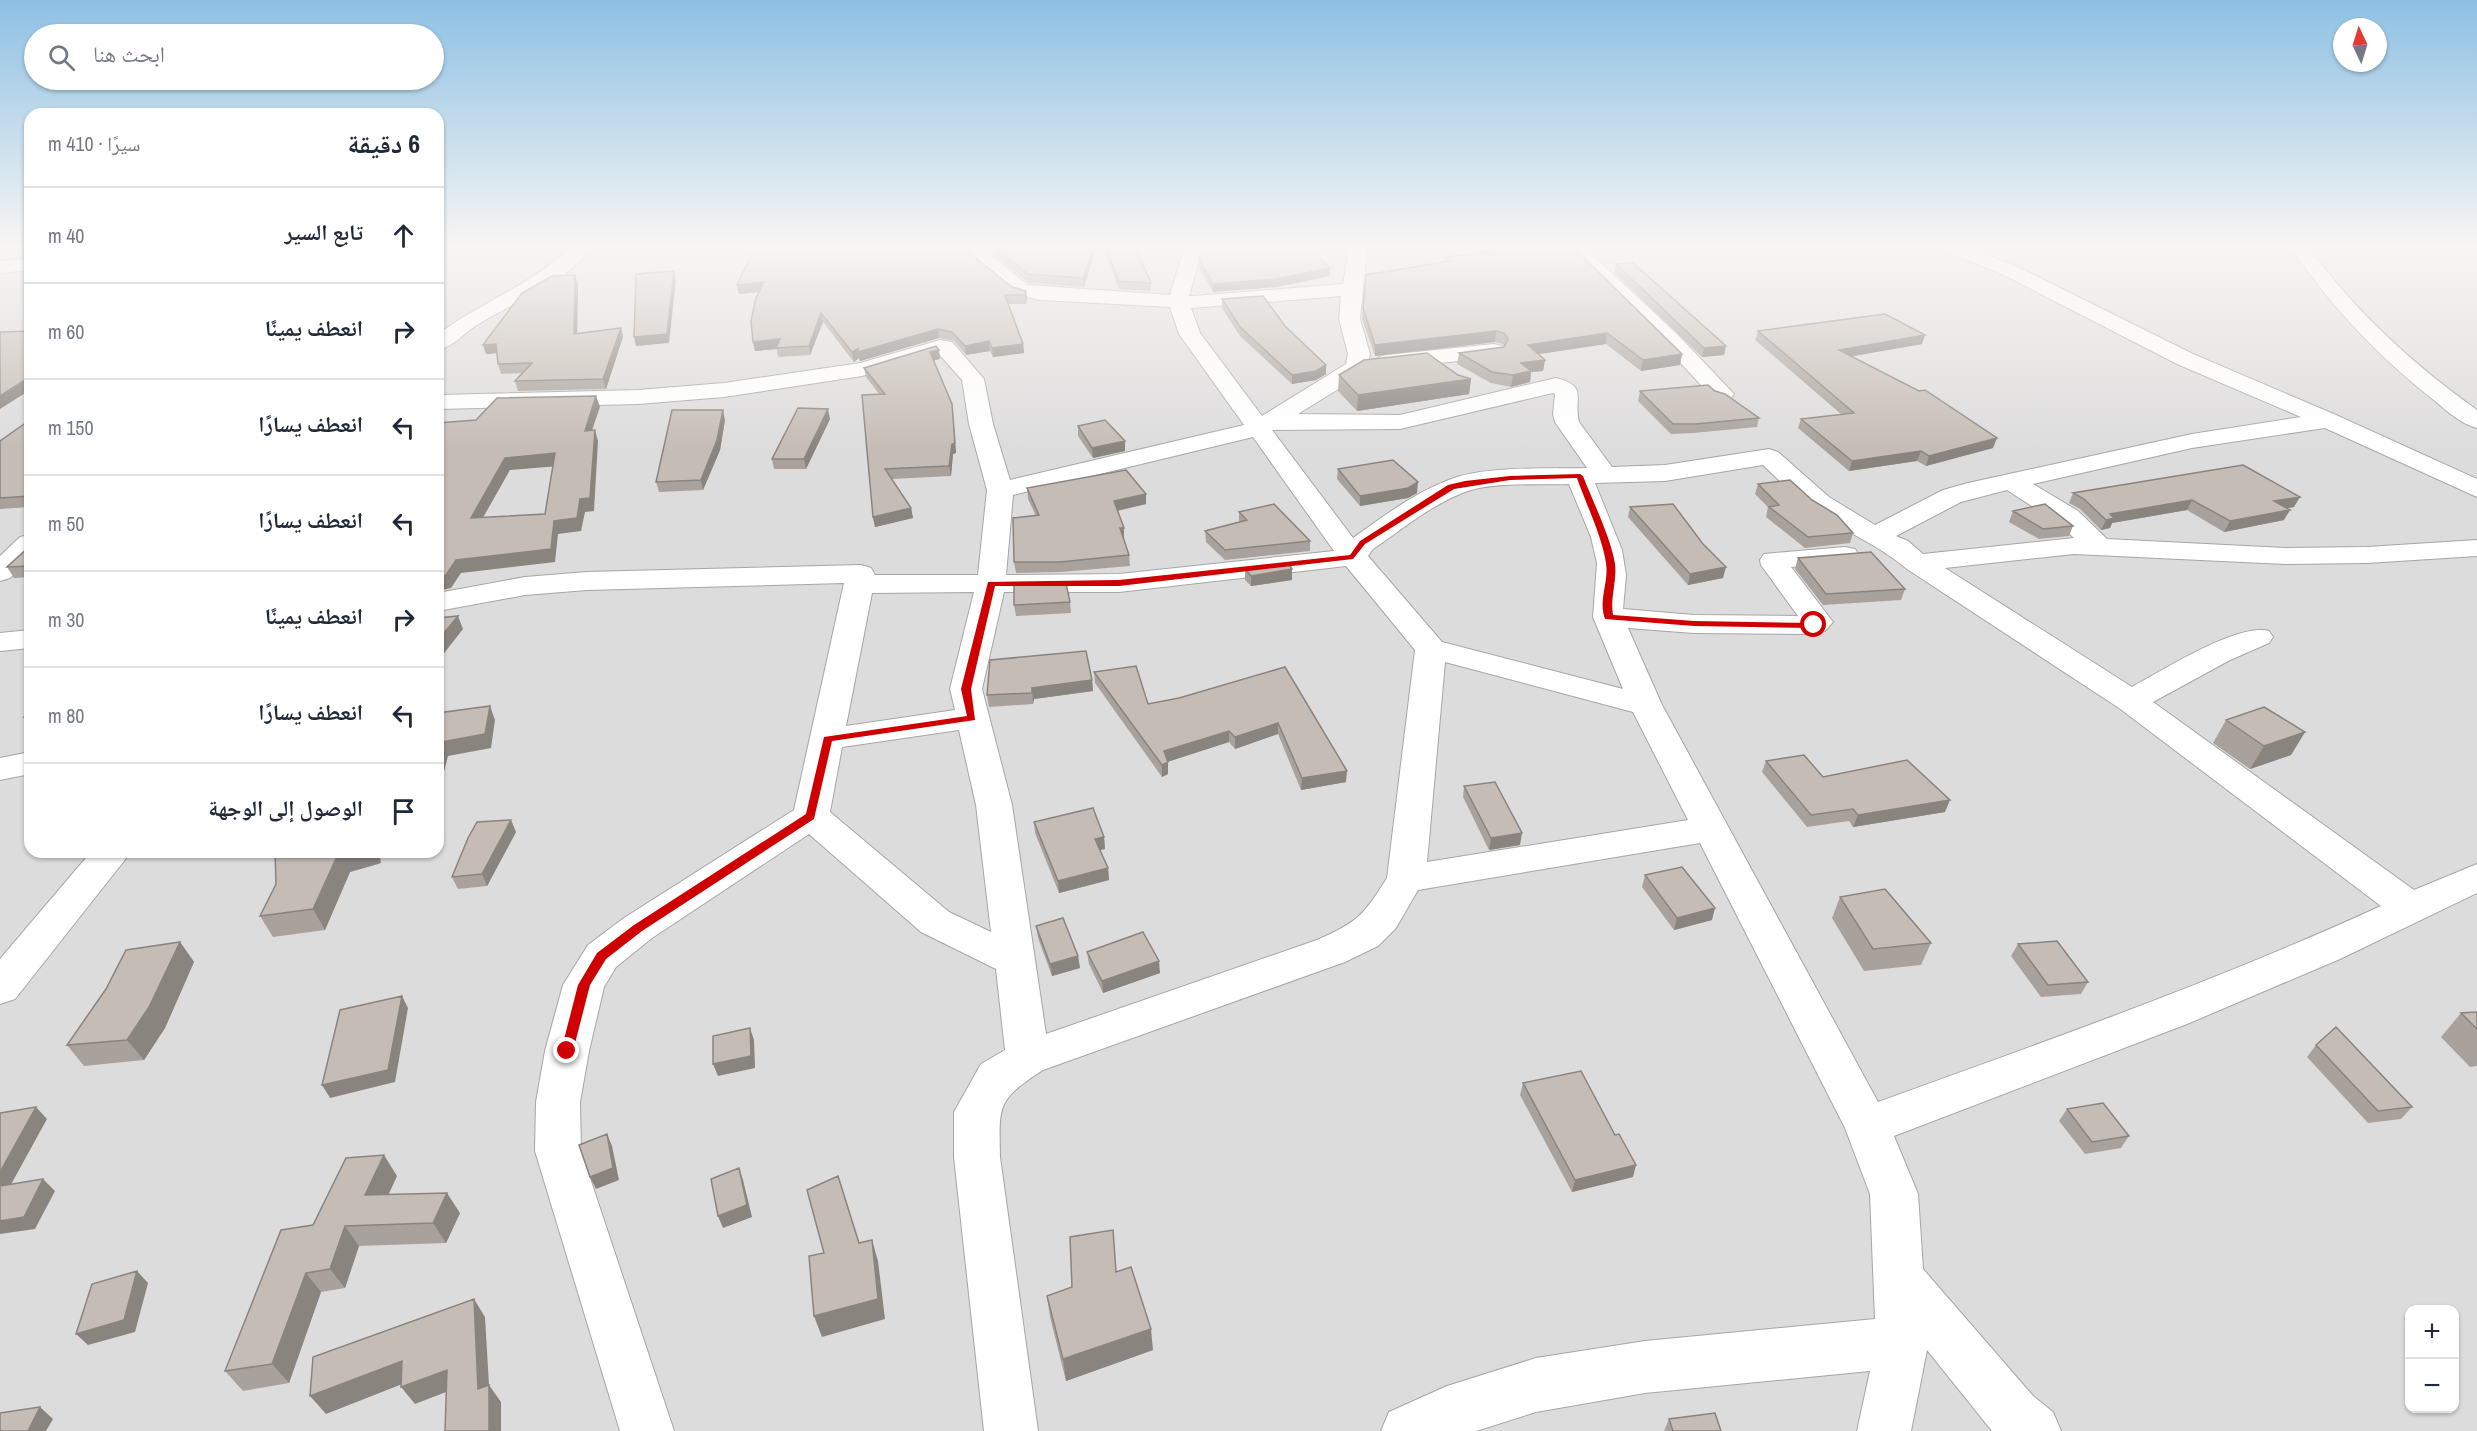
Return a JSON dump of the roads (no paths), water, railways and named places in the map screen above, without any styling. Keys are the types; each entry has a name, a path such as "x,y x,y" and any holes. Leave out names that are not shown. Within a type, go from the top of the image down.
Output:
{"street":[{"path":"444,340 478,316"},
{"path":"1184,316 1190,334 1264,425 1353,557 1431,649 1646,705"},
{"path":"1350,316 1349,324 1360,354 1356,367"},
{"path":"1645,316 1687,355 1722,393"},
{"path":"2100,316 2185,359 2328,420 2477,489"},
{"path":"2353,316 2393,357 2477,421"},
{"path":"444,402 638,397 724,390 843,372 940,346 944,347 973,379 981,424 1000,490 992,584 966,689 994,805 1028,1058"},
{"path":"1264,425 1356,367 1494,351"},
{"path":"1428,357 1458,379 1503,398"},
{"path":"1000,490 1264,425 1400,422 1430,417 1556,385 1565,388 1567,422 1592,475 1610,561 1612,577 1606,602 1608,617 1646,705 1867,1126 1894,1194 1902,1342 1884,1431"},
{"path":"1896,549 1952,496 2192,441 2328,420"},
{"path":"858,584 1119,583 1353,557 1363,543 1451,487 1465,483 1510,478 1682,472 1769,457 1820,503 1896,549 2131,701 2411,908"},
{"path":"2010,481 2068,517 2099,547"},
{"path":"0,540 24,537"},
{"path":"1608,617 1694,624 1814,625 1818,622 1775,565 1774,560 1896,549 2099,547 2285,556 2367,555 2477,548"},
{"path":"0,572 24,549"},
{"path":"444,601 525,586 587,581 858,573 861,577 811,816 638,928 602,956 584,985 567,1051 558,1102 558,1151 647,1431"},
{"path":"2131,701 2219,653 2258,637"},
{"path":"0,642 24,640"},
{"path":"1011,1431 977,1157 977,1112 997,1077 1028,1058 1339,948 1364,936 1382,918 1406,879 1431,649"},
{"path":"827,739 972,718"},
{"path":"0,769 24,764"},
{"path":"811,816 935,922 1015,961"},
{"path":"1406,879 1711,830"},
{"path":"0,988 107,858"},
{"path":"1867,1126 2172,1012 2326,948 2477,877"},
{"path":"1899,1278 2014,1415 2034,1431"},
{"path":"1408,1431 1447,1413 1536,1385 1645,1367 1902,1342"}]}
